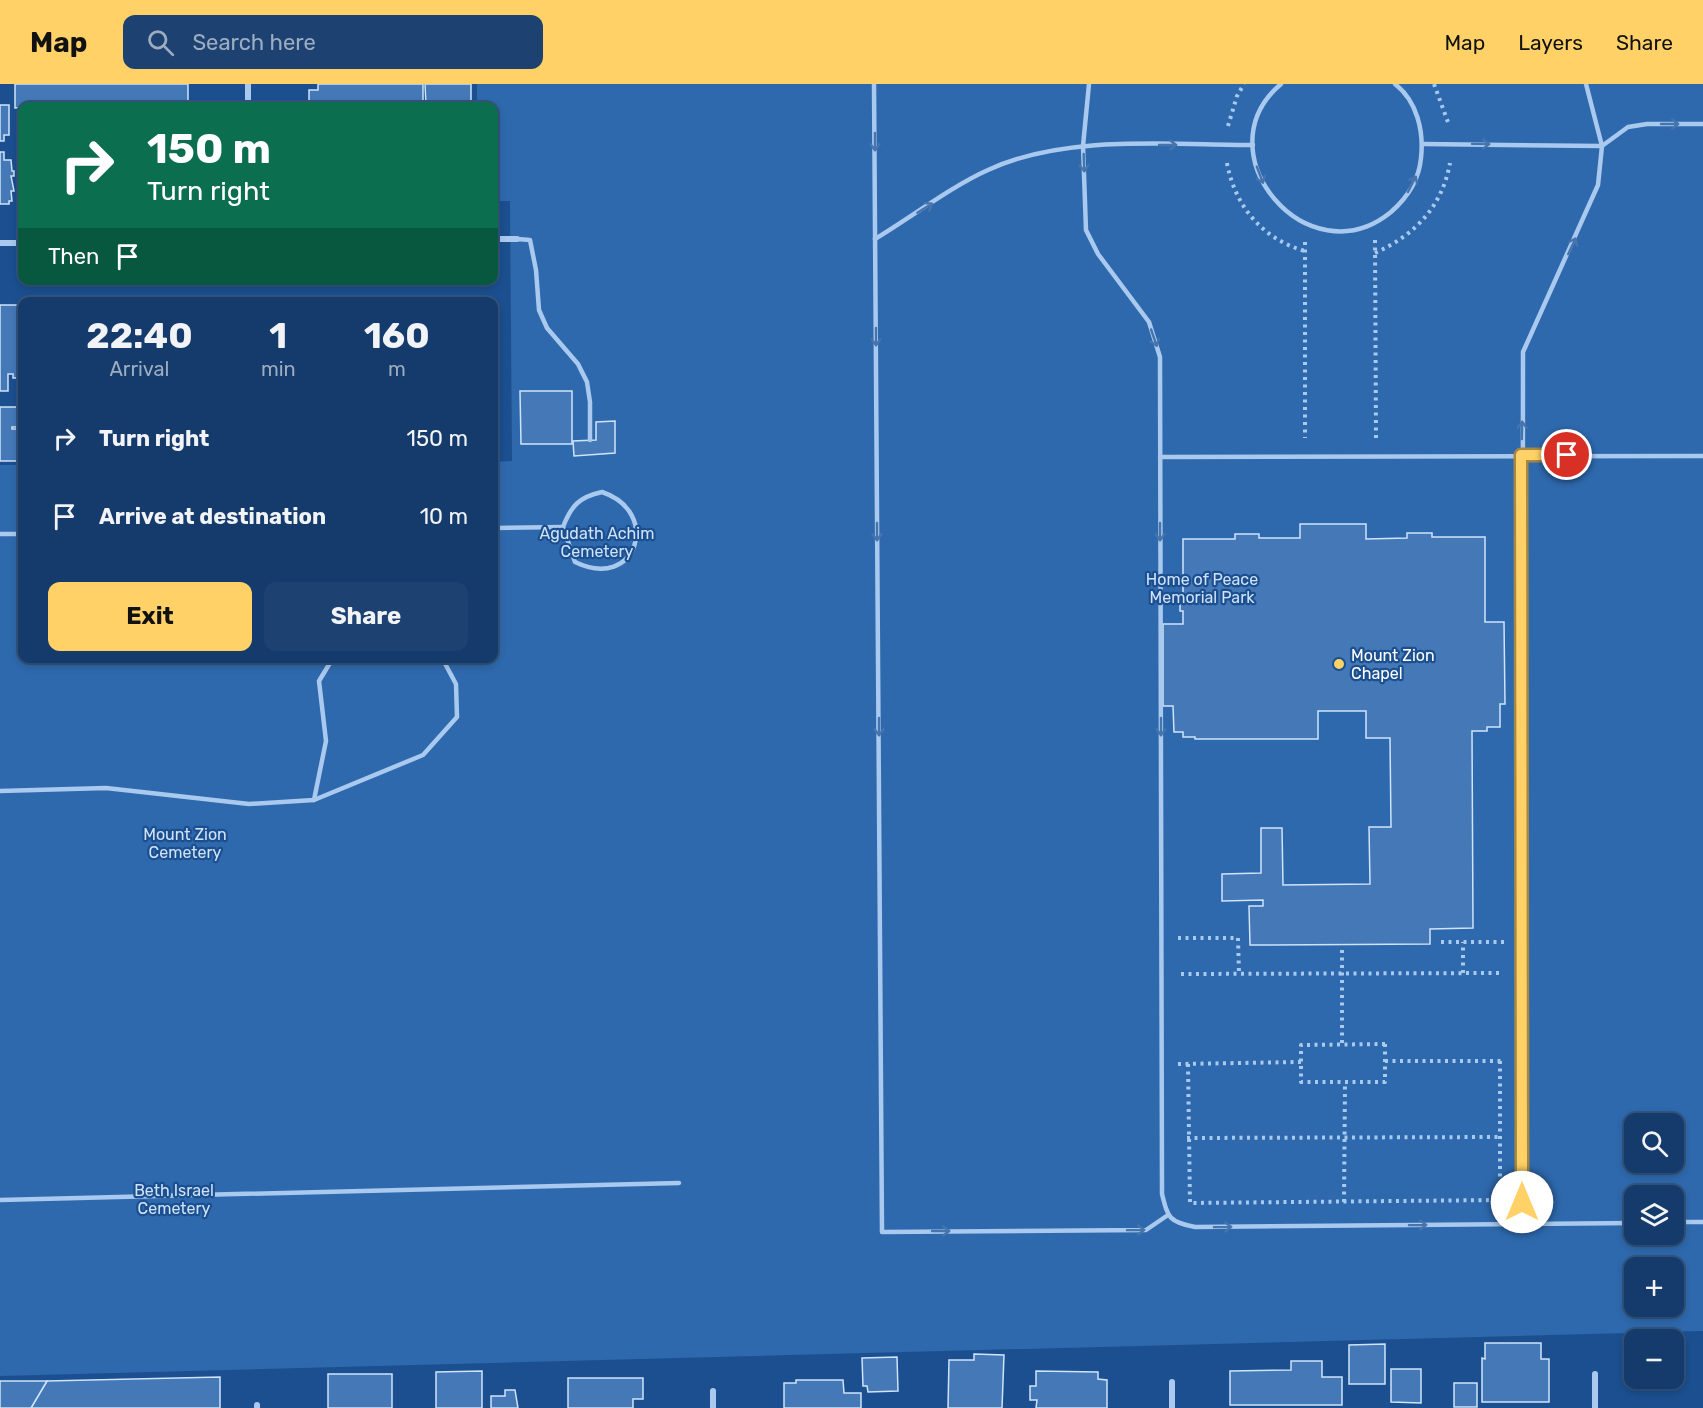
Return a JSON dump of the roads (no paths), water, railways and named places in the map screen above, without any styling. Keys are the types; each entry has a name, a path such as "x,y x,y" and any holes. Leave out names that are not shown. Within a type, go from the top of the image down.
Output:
{"street":[{"path":"248,84 248,102"},
{"path":"498,239 517,238"},
{"path":"0,243 18,243"},
{"path":"1595,1374 1595,1408"},
{"path":"1172,1382 1172,1408"},
{"path":"713,1391 713,1408"}],"lane":[{"path":"874,84 882,1232 1146,1230 1168,1215"},
{"path":"1089,84 1083,146 1086,231 1098,254 1149,322 1160,357 1162,1194 1168,1215 1177,1224 1195,1227 1624,1223"},
{"path":"1281,84 1263,108 1255,127 1253,145 1255,164 1262,183 1272,200 1284,212 1321,229 1340,231 1364,227 1399,204 1412,188 1420,168 1423,144 1419,122 1412,104 1395,84"},
{"path":"1522,1224 1521,455 1523,352 1598,185 1602,146 1586,84"},
{"path":"1423,144 1602,146 1628,127 1647,124 1703,124"},
{"path":"875,239 987,170 1040,151 1083,146 1253,145"},
{"path":"517,238 530,240 536,270 539,310 547,328 557,343 578,364 587,382 590,402 590,440"},
{"path":"1160,457 1703,456"},
{"path":"602,492 618,497 631,510 636,528 635,545 624,562 617,566 609,570 591,570 575,562 563,527 571,507 586,495 602,492"},
{"path":"498,528 563,527"},
{"path":"0,534 18,534"},
{"path":"314,800 327,741 319,681 330,663"},
{"path":"0,791 106,788 249,804 314,800 423,755 457,717 456,684 445,663"},
{"path":"0,1200 679,1183"},
{"path":"1684,1222 1703,1222"}],"place":[{"name":"Mount Zion Chapel","path":"1339,664"}],"park label":[{"name":"Agudath Achim Cemetery","path":"597,542"},
{"name":"Home of Peace Memorial Park","path":"1202,588"},
{"name":"Mount Zion Cemetery","path":"185,843"},
{"name":"Beth Israel Cemetery","path":"174,1199"}]}
